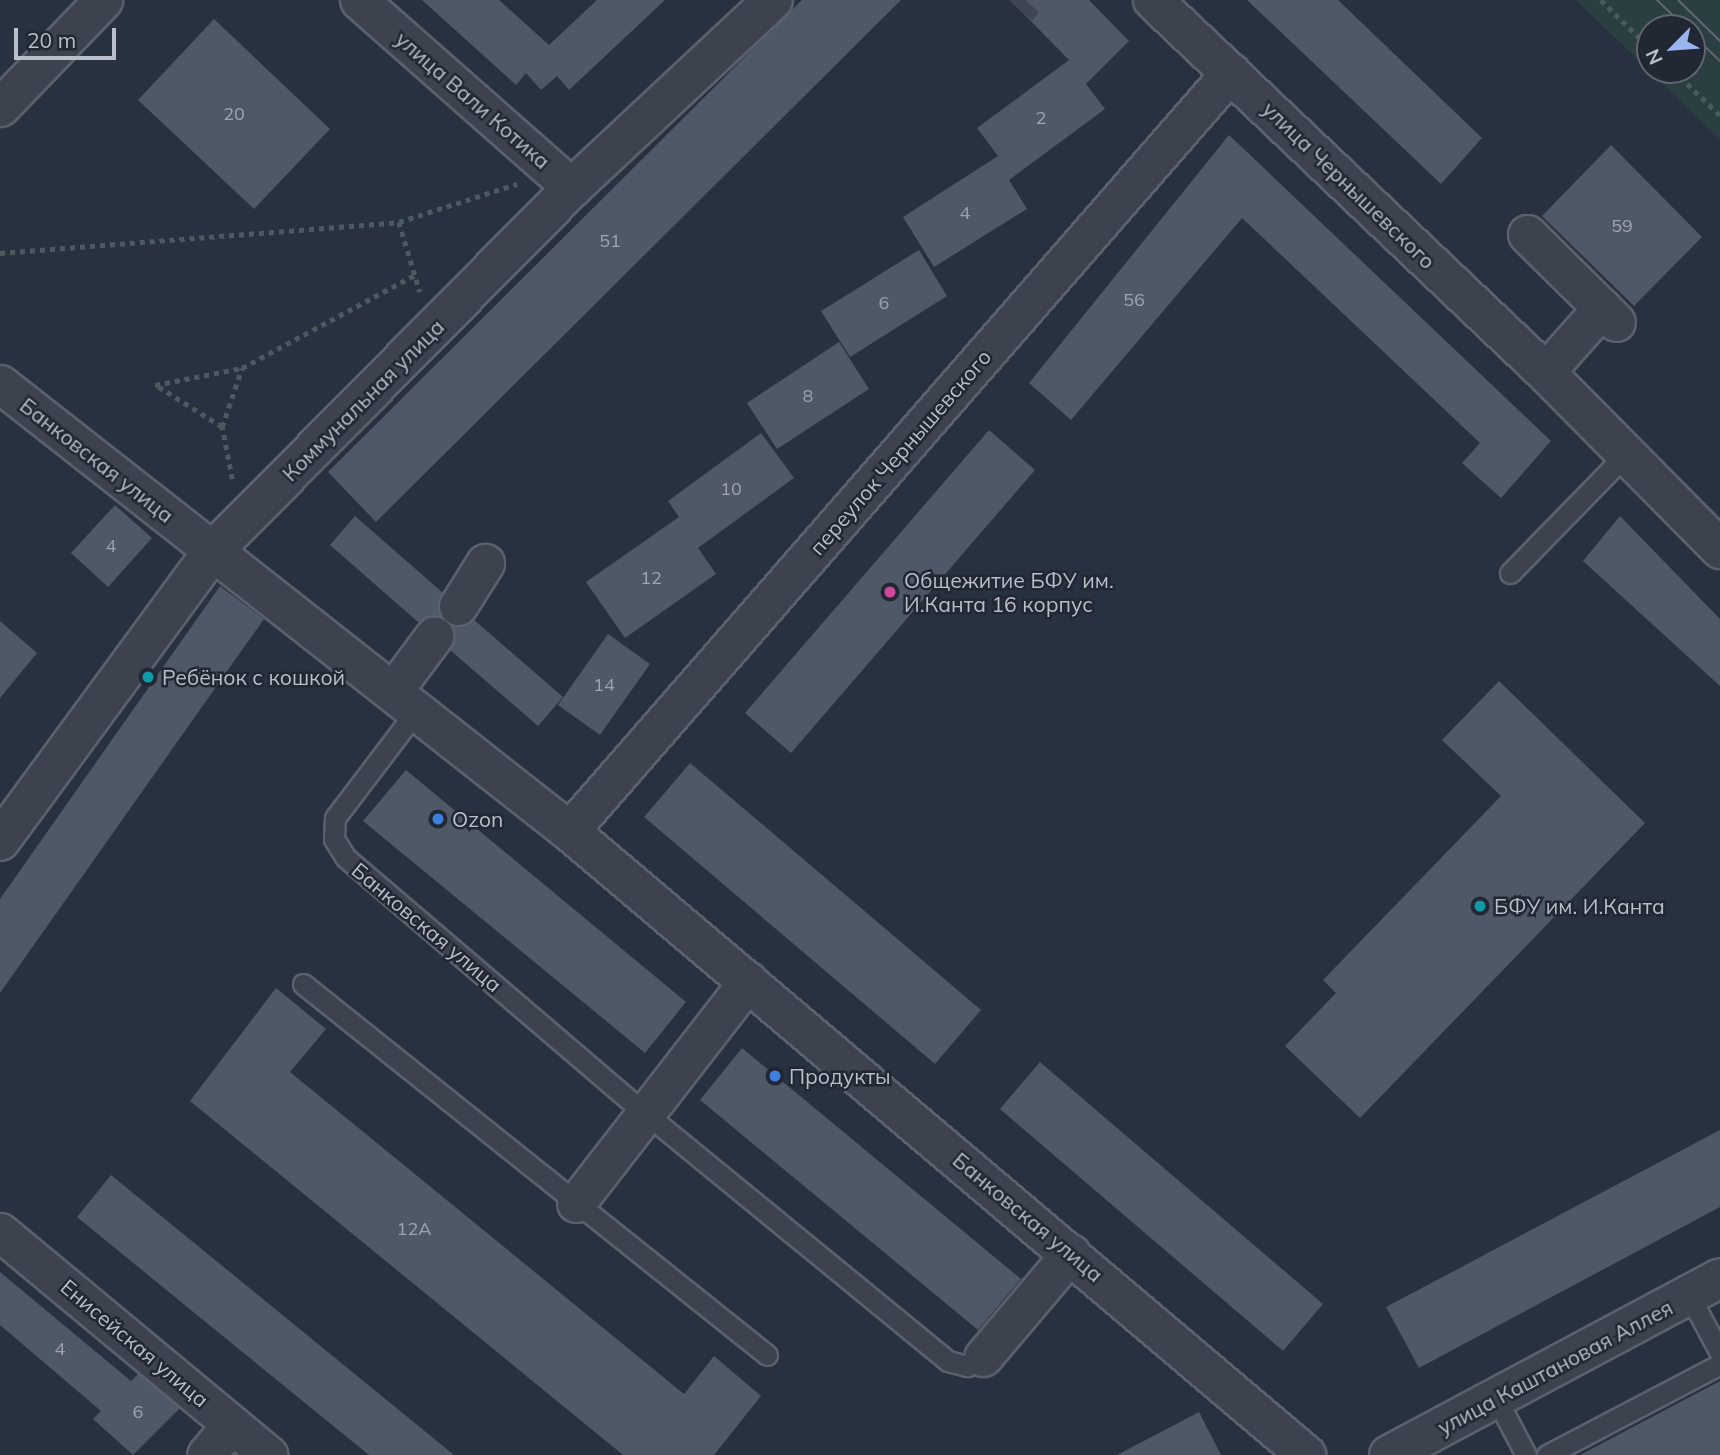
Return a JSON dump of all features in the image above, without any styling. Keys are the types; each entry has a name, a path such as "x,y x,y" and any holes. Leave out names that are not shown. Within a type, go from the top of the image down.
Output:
{"street":[{"path":"0,107 103,0"},
{"name":"улица Вали Котика","path":"359,0 564,180"},
{"name":"Коммунальная улица","path":"0,842 213,551 564,180 773,0"},
{"name":"улица Чернышевского","path":"1153,0 1545,372 1720,548"},
{"name":"переулок Чернышевского","path":"569,831 1231,72"},
{"path":"1527,234 1609,315 1545,372"},
{"name":"Банковская улица","path":"0,384 569,831 1071,1253 1306,1455"},
{"path":"458,606 485,563"},
{"name":"Банковская улица","path":"405,700 434,636"},
{"path":"576,1202 748,981"},
{"name":"Енисейская улица","path":"0,1232 270,1455"},
{"path":"983,1357 1071,1253"},
{"name":"улица Каштановая Аллея","path":"1389,1455 1705,1286"},
{"path":"206,1455 232,1424"}],"lane":[{"path":"1510,573 1626,454"},
{"name":"Банковская улица","path":"405,700 335,818 334,839 346,858 645,1113 948,1361 967,1366 983,1357"},
{"path":"303,984 767,1355"},
{"path":"1705,1286 1720,1353"},
{"path":"1547,1455 1720,1364"},
{"path":"1496,1398 1527,1455"}],"path":[{"path":"1601,0 1636,34"},
{"path":"1688,84 1720,115"},
{"path":"0,253 399,222 564,180"},
{"path":"222,427 155,385 242,368 415,275 399,222"},
{"path":"235,491 222,427 242,368"}],"shaded area":[{"path":"1576,0 1720,0 1720,139 1663,84 1706,84 1706,14 1636,14 1636,58"}],"building":[{"path":"422,0 499,0 549,45 597,0 665,0 569,90 557,76 541,90 526,73 516,85"},
{"path":"802,0 901,0 376,522 328,472"},
{"path":"1010,0 1089,0 1129,41 1086,84 1105,109 1009,180 1027,209 934,267 903,217 998,156 977,128 1069,60"},
{"path":"1247,0 1338,0 1482,138 1441,184"},
{"path":"214,19 330,129 254,209 138,100"},
{"path":"1229,135 1551,441 1501,498 1462,463 1480,443 1242,218 1071,420 1029,383"},
{"path":"1611,145 1702,237 1634,306 1542,216"},
{"path":"919,250 947,296 850,357 821,311"},
{"path":"839,342 869,389 777,449 747,403"},
{"name":"Общежитие БФУ им. И.Канта 16 корпус","path":"989,430 1035,470 791,753 745,713"},
{"path":"761,433 794,478 698,548 716,574 625,638 586,582 679,517 668,501"},
{"path":"115,505 152,538 108,587 71,553"},
{"path":"355,516 442,592 440,616 418,622 330,545"},
{"path":"1620,516 1720,619 1720,686 1583,561"},
{"path":"220,586 264,619 0,993 0,899"},
{"path":"473,619 563,697 538,726 450,650 452,625"},
{"path":"0,621 37,653 0,698"},
{"path":"608,634 650,664 600,735 558,705"},
{"name":"БФУ им. И.Канта","path":"1499,681 1645,823 1360,1118 1285,1046 1336,993 1323,980 1501,796 1442,740"},
{"path":"690,763 981,1010 935,1064 644,817"},
{"path":"406,770 686,1002 645,1053 363,821"},
{"path":"276,988 326,1029 290,1072 684,1394 714,1356 761,1396 714,1455 623,1455 190,1101"},
{"path":"742,1048 1021,1279 978,1330 700,1100"},
{"path":"1040,1062 1323,1304 1283,1351 1000,1109"},
{"path":"1720,1130 1720,1207 1419,1368 1386,1307"},
{"path":"111,1175 454,1455 369,1455 208,1324 77,1217"},
{"path":"0,1272 131,1381 138,1374 180,1408 133,1455 93,1419 101,1411 0,1325"},
{"path":"1720,1381 1720,1455 1580,1455"},
{"path":"1199,1412 1221,1455 1117,1455"}],"tunnel":[{"path":"1018,8 1025,0"}],"tram line":[{"path":"1657,0 1672,14"},
{"path":"1678,0 1720,41"},
{"path":"1706,48 1720,61"}],"place":[{"name":"Общежитие БФУ им. И.Канта 16 корпус","path":"890,592"},
{"name":"Ребёнок с кошкой","path":"148,677"},
{"name":"Ozon","path":"438,819"},
{"name":"БФУ им. И.Канта","path":"1480,906"},
{"name":"Продукты","path":"775,1076"}]}
